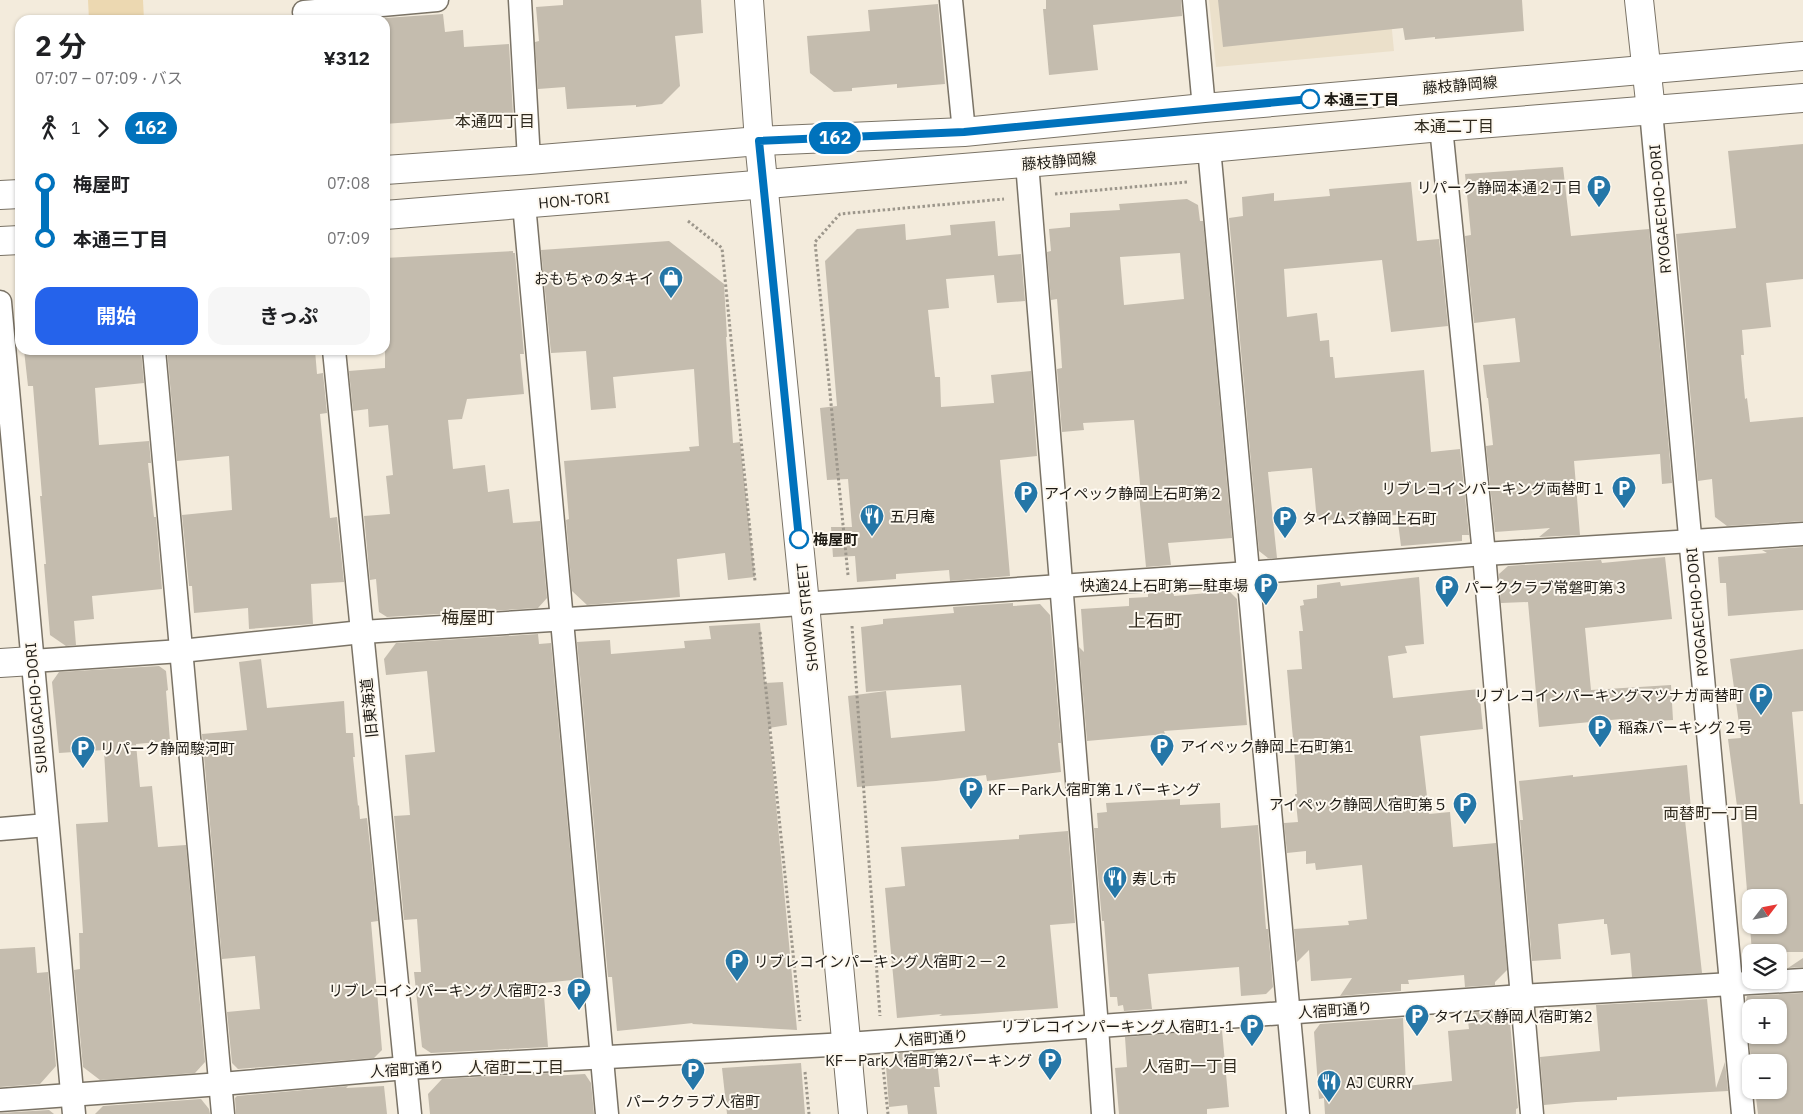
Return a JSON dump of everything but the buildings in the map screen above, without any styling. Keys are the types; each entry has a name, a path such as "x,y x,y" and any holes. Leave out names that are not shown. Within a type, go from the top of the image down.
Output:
{"main road":[{"name":"SHOWA STREET","path":"749,0 763,184 806,604 853,1114"},
{"path":"1639,0 1651,110"},
{"name":"藤枝静岡線","path":"759,141 964,132 1204,108 1803,56"},
{"name":"藤枝静岡線","path":"763,184 1803,98"},
{"path":"390,170 759,141"},
{"name":"HON-TORI","path":"390,215 763,184"},
{"path":"0,195 15,194"},
{"path":"0,241 15,240"},
{"path":"0,663 32,661"}],"street":[{"path":"304,11 437,0"},
{"path":"520,0 529,160"},
{"path":"951,0 964,132"},
{"path":"1194,0 1204,108"},
{"name":"RYOGAECHO-DORI","path":"1651,110 1743,1114"},
{"path":"1441,127 1484,554 1532,1114"},
{"path":"1209,148 1298,1114"},
{"path":"1027,163 1103,1114"},
{"path":"524,204 608,1114"},
{"name":"SURUGACHO-DORI","path":"0,302 5,400 32,661 73,1105"},
{"path":"154,355 223,1114"},
{"name":"旧東海道","path":"334,355 410,1114"},
{"path":"32,661 181,651 362,632 758,608 1249,573 1484,554 1803,534"},
{"path":"0,829 47,825"},
{"name":"人宿町通り","path":"0,1100 73,1105 220,1084 406,1068 881,1042 1522,996 1803,980"}],"path":[{"path":"1046,195 1192,182"},
{"path":"888,1114 881,1042 850,600 816,242 840,214 1006,198"},
{"path":"679,221 688,220 722,248 809,1114"}],"shaded area":[{"path":"88,0 143,0 144,15 89,15"},
{"path":"1209,0 1389,0 1394,51 1216,67"}],"bus line":[{"name":"162","path":"799,539 759,141 964,132 1310,99"}],"place":[{"name":"本通三丁目","path":"1310,99"},
{"name":"リパーク静岡本通２丁目","path":"1599,208"},
{"name":"おもちゃのタキイ","path":"671,299"},
{"name":"リブレコインパーキング両替町１","path":"1624,509"},
{"name":"アイペック静岡上石町第２","path":"1026,514"},
{"name":"五月庵","path":"872,537"},
{"name":"梅屋町","path":"799,539"},
{"name":"タイムズ静岡上石町","path":"1285,539"},
{"name":"快適24上石町第一駐車場","path":"1266,606"},
{"name":"パーククラブ常磐町第３","path":"1447,608"},
{"name":"リブレコインパーキングマツナガ両替町","path":"1761,716"},
{"name":"稲森パーキング２号","path":"1600,748"},
{"name":"アイペック静岡上石町第1","path":"1162,767"},
{"name":"リパーク静岡駿河町","path":"83,769"},
{"name":"KF－Park人宿町第１パーキング","path":"971,810"},
{"name":"アイペック静岡人宿町第５","path":"1465,825"},
{"name":"寿し市","path":"1115,899"},
{"name":"リブレコインパーキング人宿町２－２","path":"737,982"},
{"name":"リブレコインパーキング人宿町2‐3","path":"579,1011"},
{"name":"タイムズ静岡人宿町第2","path":"1417,1037"},
{"name":"リブレコインパーキング人宿町1-1","path":"1252,1047"},
{"name":"KF－Park人宿町第2パーキング","path":"1050,1081"},
{"name":"パーククラブ人宿町","path":"693,1091"},
{"name":"AJ CURRY","path":"1329,1103"}],"district":[{"name":"本通四丁目","path":"495,121"},
{"name":"本通二丁目","path":"1454,126"},
{"name":"梅屋町","path":"468,617"},
{"name":"上石町","path":"1155,620"},
{"name":"両替町一丁目","path":"1711,813"},
{"name":"人宿町一丁目","path":"1190,1066"},
{"name":"人宿町二丁目","path":"516,1067"}]}
